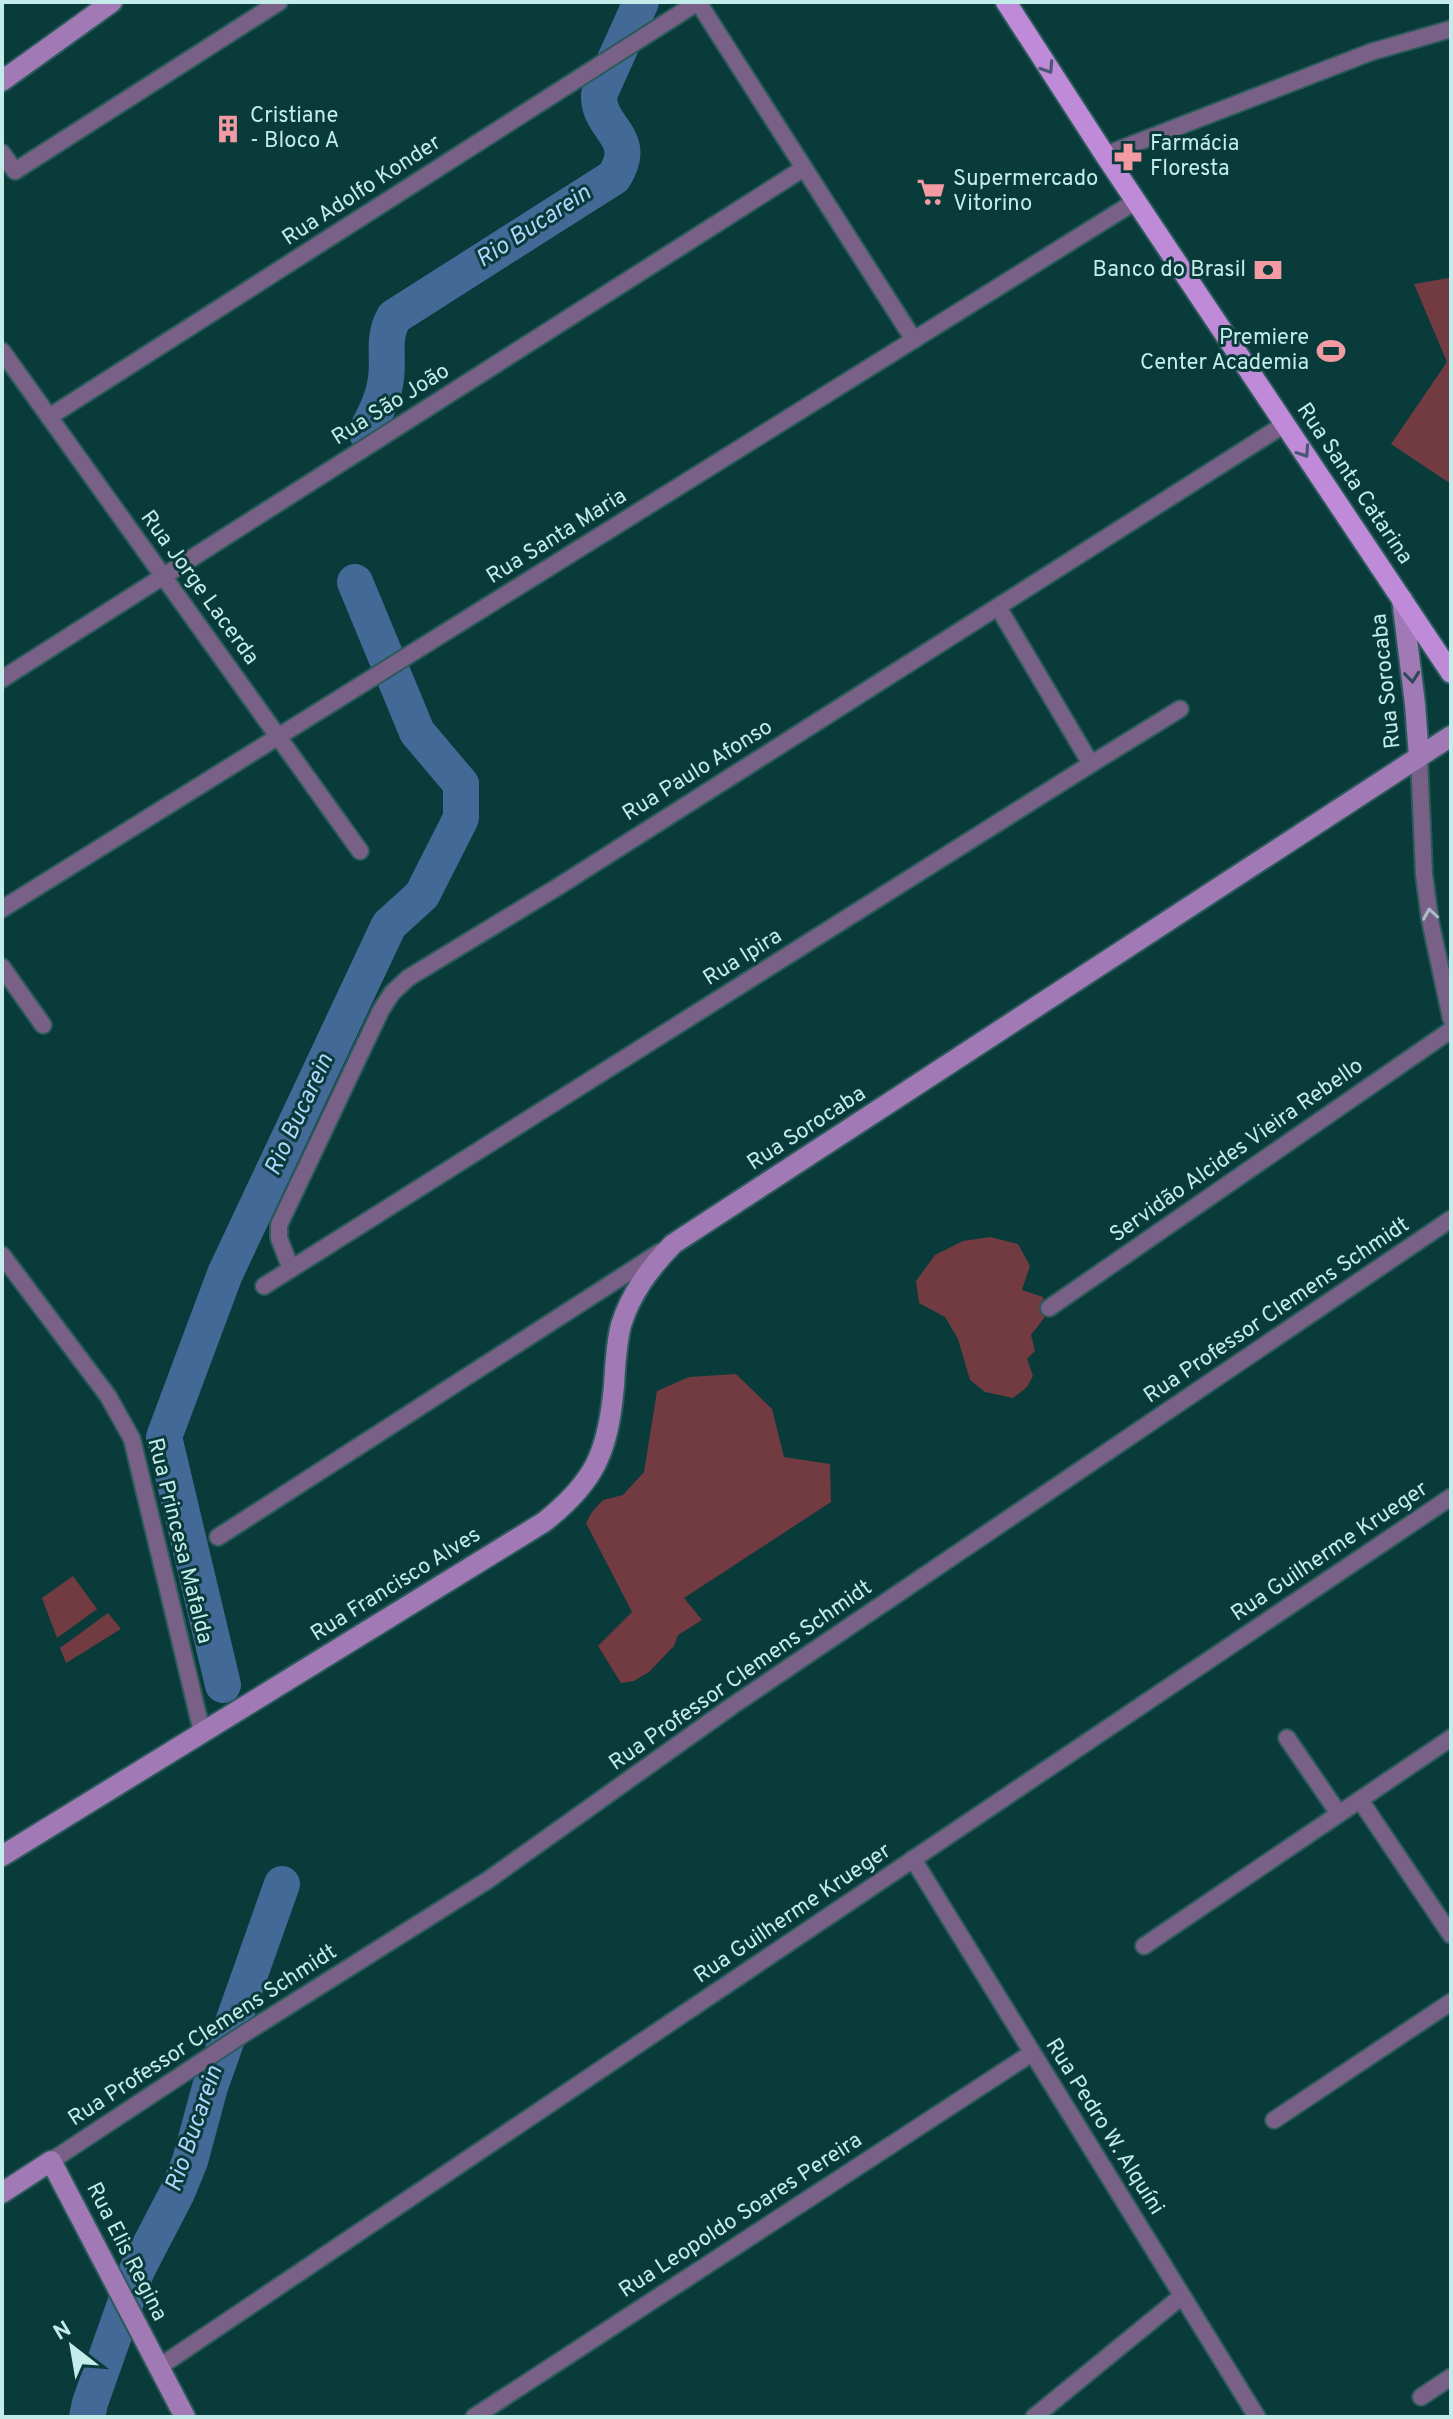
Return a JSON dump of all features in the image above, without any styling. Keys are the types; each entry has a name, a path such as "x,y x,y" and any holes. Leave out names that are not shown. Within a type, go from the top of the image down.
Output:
{"main road":[{"path":"2,81 112,2"},
{"name":"Rua Santa Catarina","path":"1006,2 1451,673"},
{"name":"Rua Sorocaba","path":"1402,599 1419,757"},
{"name":"Rua Sorocaba","path":"673,1244 1451,736"},
{"name":"Rua Francisco Alves","path":"2,1856 544,1522 567,1504 584,1487 606,1439 620,1329 627,1307 652,1266 673,1244"},
{"path":"2,2193 51,2161"},
{"name":"Rua Elis Regina","path":"51,2161 185,2417"}],"street":[{"path":"2,153 15,171 279,2"},
{"path":"698,2 914,340"},
{"name":"Rua Adolfo Konder","path":"49,417 698,2"},
{"path":"1105,155 1371,52 1451,29"},
{"name":"Rua São João","path":"2,679 804,168"},
{"name":"Rua Santa Maria","path":"2,909 1136,201"},
{"name":"Rua Jorge Lacerda","path":"2,351 360,851"},
{"name":"Rua Paulo Afonso","path":"291,1269 279,1238 279,1225 381,1010 392,993 408,978 556,888 1285,424"},
{"path":"998,607 1091,764"},
{"name":"Rua Ipira","path":"264,1286 1180,709"},
{"path":"1419,757 1424,874 1430,920 1451,1018"},
{"path":"2,967 43,1025"},
{"name":"Servidão Alcides Vieira Rebello","path":"1049,1308 1451,1030"},
{"name":"Rua Professor Clemens Schmidt","path":"51,2161 203,2060 488,1880 732,1706 1451,1219"},
{"name":"Rua Sorocaba","path":"218,1537 673,1244"},
{"name":"Rua Princesa Mafalda","path":"2,1255 108,1396 132,1439 202,1732"},
{"name":"Rua Guilherme Krueger","path":"159,2367 1451,1497"},
{"path":"1287,1738 1339,1814"},
{"path":"1144,1946 1451,1738"},
{"path":"1360,1800 1451,1935"},
{"name":"Rua Pedro W. Alquíni","path":"913,1859 1182,2296 1250,2414"},
{"path":"1274,2120 1451,2002"},
{"name":"Rua Leopoldo Soares Pereira","path":"474,2417 1032,2053"},
{"path":"1034,2417 1182,2296"},
{"path":"1421,2397 1451,2377"}],"shaded area":[{"path":"1451,279 1451,484 1391,444 1447,362 1414,284"},
{"path":"990,1237 1018,1244 1030,1266 1022,1290 1043,1297 1045,1317 1031,1335 1035,1351 1027,1359 1033,1376 1027,1387 1013,1398 985,1392 970,1380 958,1339 945,1317 919,1303 916,1281 935,1255 963,1241"},
{"path":"736,1374 772,1409 784,1457 830,1464 831,1502 684,1598 702,1620 678,1635 674,1646 649,1672 634,1681 621,1683 598,1646 632,1612 586,1523 603,1500 623,1495 644,1472 657,1391 689,1377"},
{"path":"73,1576 97,1609 57,1638 42,1598"},
{"path":"108,1613 121,1629 66,1663 60,1648"}],"waterway":[{"name":"Rio Bucarein","path":"366,432 383,392 387,340 394,317 614,177 621,163 622,152 620,142 600,107 599,95 641,2"},
{"name":"Rio Bucarein","path":"223,1685 164,1437 225,1274 389,925 422,895 461,818 461,784 417,732 355,582"},
{"name":"Rio Bucarein","path":"87,2417 137,2270 190,2161 210,2087 282,1884"}],"place":[{"name":"Cristiane - Bloco A","path":"228,129"},
{"name":"Farmácia Floresta","path":"1128,157"},
{"name":"Supermercado Vitorino","path":"931,192"},
{"name":"Banco do Brasil","path":"1268,270"},
{"name":"Premiere Center Academia","path":"1331,351"}]}
